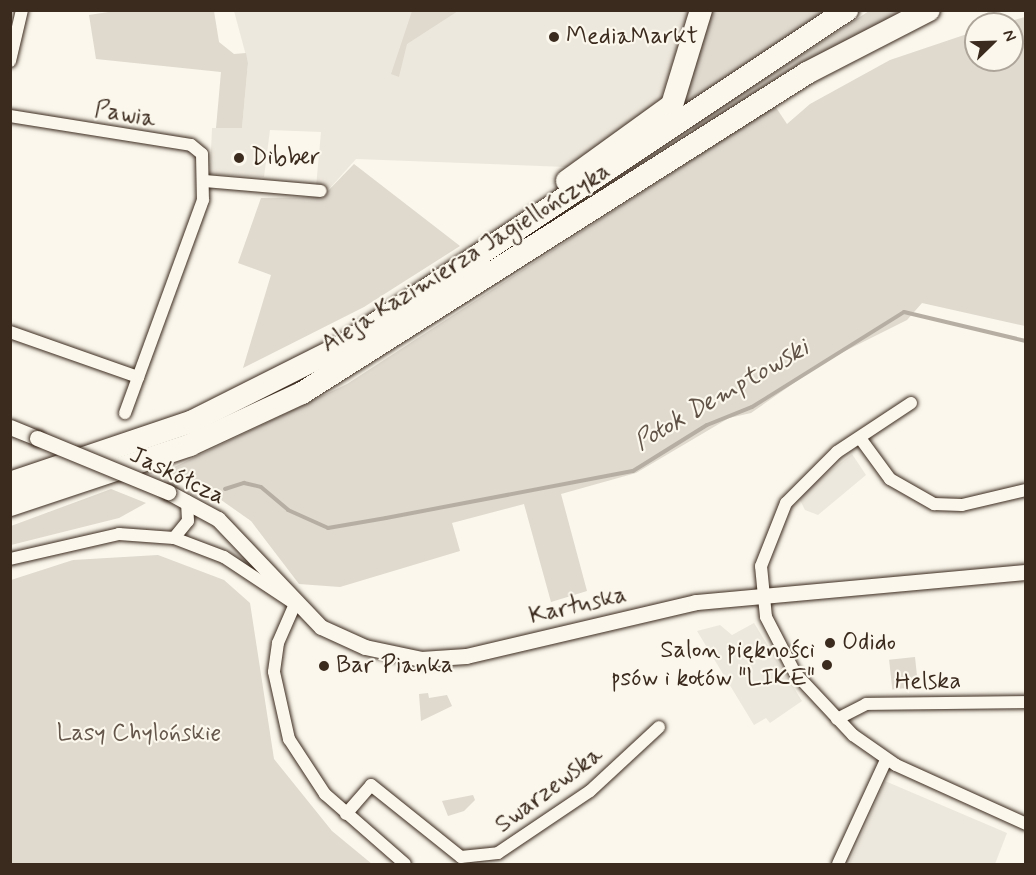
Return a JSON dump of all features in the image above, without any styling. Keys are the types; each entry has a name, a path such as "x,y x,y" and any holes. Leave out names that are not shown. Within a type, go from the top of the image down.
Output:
{"highway":[{"path":"521,230 569,179 672,105 701,10"},
{"name":"Aleja Kazimierza Jagiellończyka","path":"10,483 136,443 278,381 521,230 847,10"},
{"name":"Aleja Kazimierza Jagiellończyka","path":"10,505 171,452 302,393 798,78 929,10"}],"street":[{"path":"10,61 21,10"},
{"name":"Pawia","path":"10,116 197,147 205,181 192,233 125,413"},
{"path":"205,181 321,191"},
{"path":"10,332 138,377"},
{"path":"911,403 818,468 786,503 764,552 762,594 780,648 837,719 886,760 1026,824"},
{"name":"Jaskółcza","path":"10,427 187,501 231,531 295,604"},
{"path":"860,438 890,479 934,504 962,506 1026,490"},
{"path":"174,538 188,521 187,501"},
{"name":"Kartuska","path":"10,559 111,535 174,538 224,557 345,639 387,654 437,659 696,602 762,594 1026,572"},
{"path":"295,604 276,653 278,708 303,765 346,814 405,864"},
{"name":"Helska","path":"837,719 866,704 1026,702"},
{"name":"Swarzewska","path":"346,814 371,784 461,857 498,853 590,791 659,726"},
{"path":"838,864 886,760"}],"shaded area":[{"path":"412,10 412,18 425,10 689,11 659,104 566,167 356,159 322,197 315,198 321,132 270,130 264,177 210,174 212,128 242,128 248,63 234,11"},
{"path":"852,454 866,475 818,515 805,510 798,496"},
{"path":"754,623 802,701 770,723 766,718 754,725 697,631 720,625 732,635"},
{"path":"885,781 1007,833 995,864 849,864"}],"green space":[{"path":"115,11 214,11 219,42 234,54 246,53 248,63 242,128 216,128 221,72 96,59 89,15"},
{"path":"412,11 458,11 407,44 399,77 391,74"},
{"path":"708,11 828,11 682,109"},
{"path":"869,11 903,11 809,60 695,131 691,127"},
{"path":"1024,17 1025,326 922,303 907,320 827,360 751,413 729,418 636,473 561,494 587,591 551,602 524,504 452,523 460,551 340,587 299,584 251,521 207,490 166,471 347,384 775,106 787,124 810,104 890,60 964,35 964,72 1024,72"},
{"path":"354,164 460,246 364,307 243,368 271,275 238,263 261,198 322,197"},
{"path":"111,489 146,503 119,518 11,545 11,526"},
{"name":"Lasy Chylońskie","path":"158,555 224,580 250,603 274,759 332,831 372,864 11,864 11,580 73,560"},
{"path":"915,657 918,687 892,690 889,660"},
{"path":"428,693 429,698 447,695 452,706 421,721 419,694"},
{"path":"473,795 475,800 464,811 448,816 442,801"}],"waterway":[{"name":"Potok Demptowski","path":"225,489 244,483 261,487 288,510 328,528 386,518 633,471 707,425 752,407 904,312 1026,341"}],"place":[{"name":"MediaMarkt","path":"554,37"},
{"name":"Dibber","path":"239,158"},
{"name":"Odido","path":"830,643"},
{"name":"Salon piękności psów i kotów \"LIKE\"","path":"827,665"},
{"name":"Bar Pianka","path":"324,666"}]}
